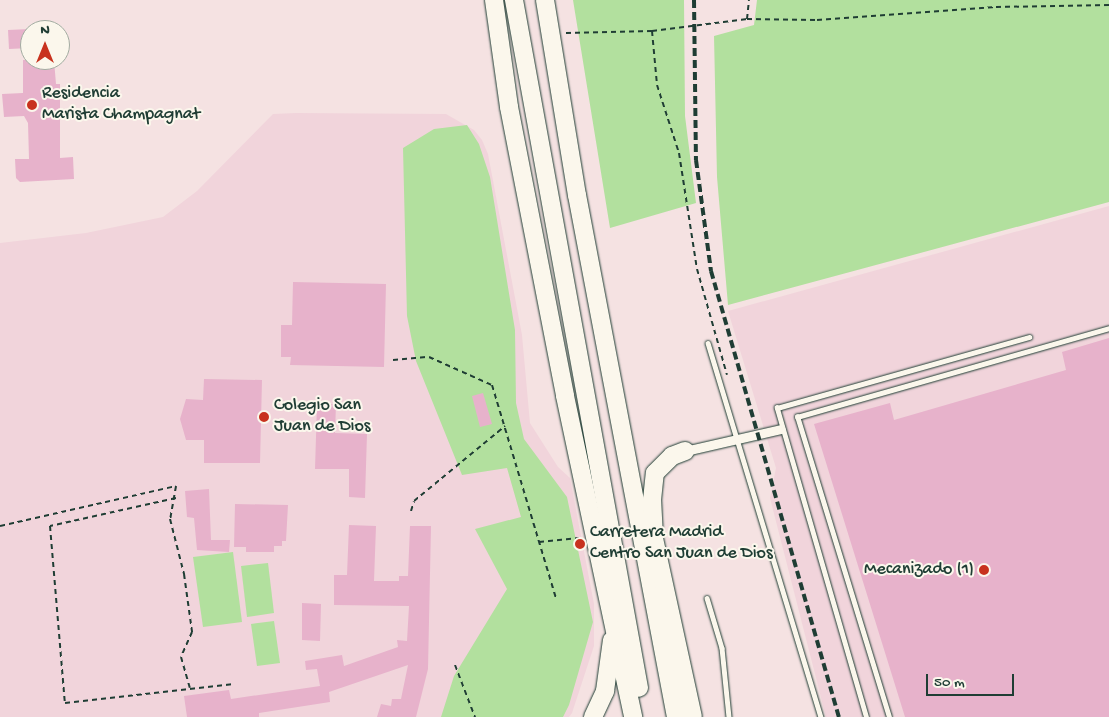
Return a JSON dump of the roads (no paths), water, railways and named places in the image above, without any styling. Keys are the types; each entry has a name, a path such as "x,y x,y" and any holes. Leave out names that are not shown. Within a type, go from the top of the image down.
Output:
{"highway":[{"path":"494,0 509,108 606,595 633,717"},
{"path":"506,0 525,184"},
{"path":"514,0 645,717"},
{"path":"545,0 577,195 676,717"},
{"path":"551,0 551,30"},
{"path":"626,451 639,483 654,538 693,717"},
{"path":"654,538 652,500 655,473 672,456 686,451"},
{"path":"593,717 605,691 613,647 606,595"}],"street":[{"path":"686,451 781,429"}],"lane":[{"path":"889,717 797,417 1109,328"},
{"path":"866,717 776,408 1029,337"},
{"path":"708,344 734,439 770,543 821,717"},
{"path":"707,598 722,648 729,717"}],"railway":[{"path":"694,0 696,160 711,271 839,717"}],"place":[{"name":"Residencia Marista Champagnat","path":"32,105"},
{"name":"Colegio San Juan de Dios","path":"264,417"},
{"name":"Carretera Madrid Centro San Juan de Dios","path":"580,544"},
{"name":"Mecanizado (1)","path":"984,570"}]}
